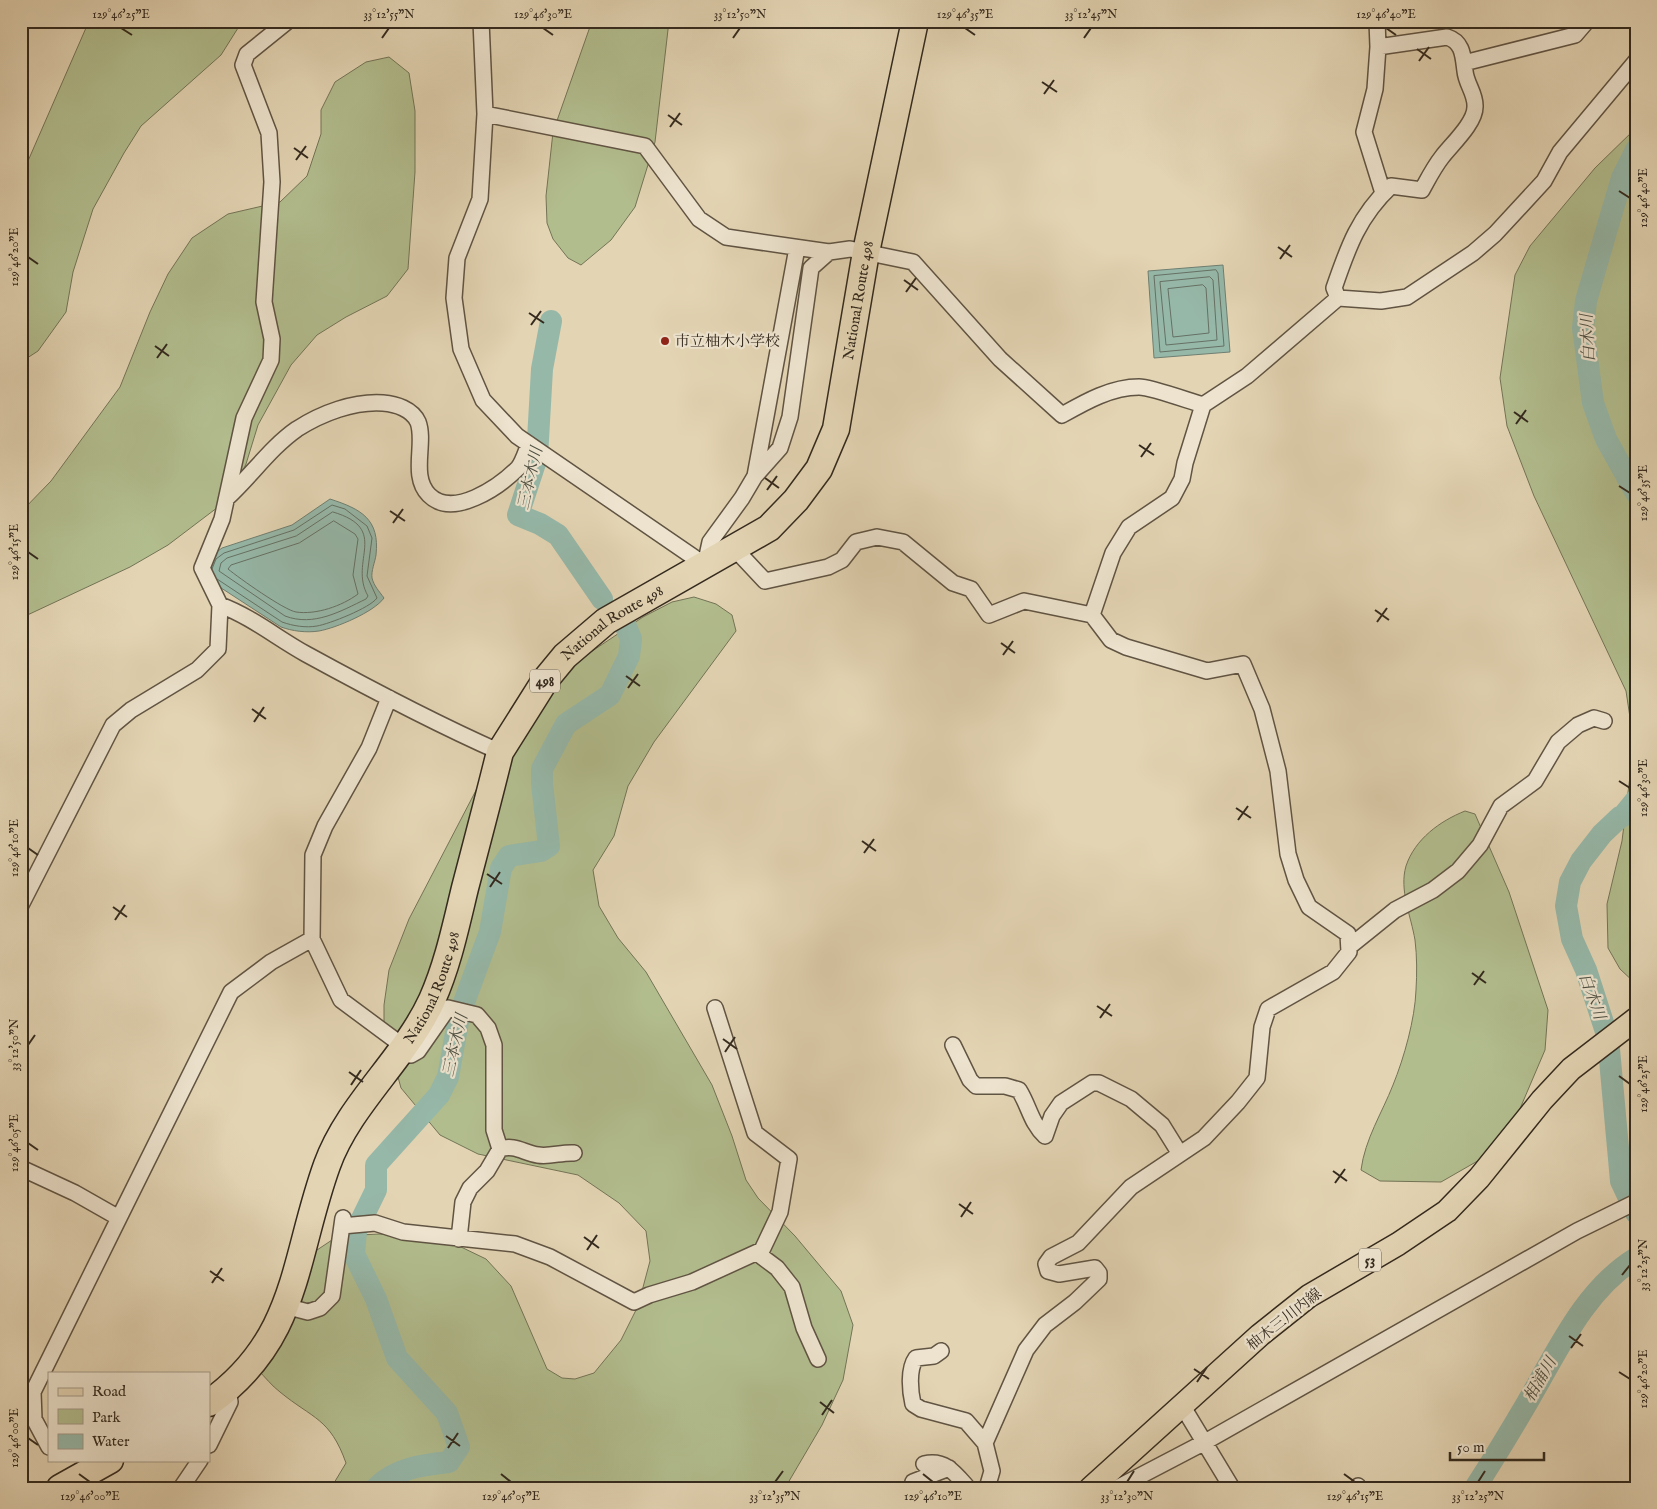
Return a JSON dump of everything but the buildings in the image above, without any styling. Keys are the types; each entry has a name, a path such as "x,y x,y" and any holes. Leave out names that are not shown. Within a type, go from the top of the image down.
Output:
{"highway":[{"name":"National Route 498","path":"218,1396 256,1360 273,1332 291,1291 327,1164 348,1124 401,1050 432,1001 448,960 500,752 546,679 565,656 606,621 769,528 796,500 818,469 836,429 866,252 915,21"},
{"path":"60,1488 106,1462"}],"main road":[{"name":"柚木三川内線","path":"1092,1488 1260,1335 1309,1296 1398,1244 1446,1211 1479,1178 1542,1100 1571,1069 1636,1019"}],"street":[{"path":"21,906 113,725 131,710 198,670 218,649 220,605 202,568 222,519 244,418 271,360 272,339 264,302 272,182 269,133 243,65 247,54 288,21"},
{"path":"481,21 485,114 480,199 457,258 454,298 460,350 484,400 517,436 705,565 710,542 755,476 780,448 790,417 810,268 829,252"},
{"path":"1377,21 1378,48 1375,90 1364,132 1383,193"},
{"path":"1464,63 1575,35 1587,21"},
{"path":"1338,298 1334,288 1348,247 1372,204 1391,186 1422,190 1440,159 1465,130 1476,109 1475,98 1466,83 1461,46 1456,40 1447,37 1378,48"},
{"path":"1092,615 1113,553 1129,527 1172,498 1182,479 1184,462 1203,405 1247,376 1338,298 1382,301 1407,297 1473,253 1495,234 1544,181 1560,152 1636,61"},
{"path":"485,114 645,146 699,219 726,237 829,252 850,249 913,262 1000,360 1062,415 1087,401 1116,391 1140,387 1203,405"},
{"path":"755,476 797,248"},
{"path":"227,498 298,428 343,407 373,402 394,403 412,413 418,423 420,482 429,495 440,503 456,506 492,489 519,467 529,444"},
{"path":"735,549 766,581 828,567 842,560 856,542 876,537 903,542 953,584 972,589 990,616 1024,601 1092,615 1110,640 1126,647 1207,671 1243,664 1262,709 1278,771 1288,854 1296,880 1310,907 1348,934 1350,952 1333,972 1268,1009 1262,1028 1258,1078 1204,1138 1131,1187 1078,1243 1052,1257 1046,1264 1048,1271 1058,1274 1096,1268 1099,1272 1099,1280 1045,1324 1026,1350 985,1443"},
{"path":"220,605 242,613 304,653 389,698 500,752"},
{"path":"389,698 369,748 325,826 314,855 312,939 341,1000 401,1050 411,1055 418,1051 448,1008 477,1015 488,1028 494,1045 494,1130 500,1149"},
{"path":"1349,948 1395,910 1433,890 1458,871 1480,845 1500,806 1535,781 1558,742 1578,725 1594,718 1604,721"},
{"path":"48,1445 34,1419 33,1392 231,992 271,962 312,939"},
{"path":"285,1306 308,1312 320,1308 332,1296 343,1224 375,1223 403,1232 515,1244 550,1256 634,1302 649,1295 692,1282 762,1250 780,1212 789,1159 755,1133 715,1008"},
{"path":"953,1046 970,1080 976,1086 1005,1086 1019,1090 1029,1106 1031,1118 1045,1136 1052,1116 1061,1103 1092,1083 1099,1083 1131,1099 1162,1125 1180,1154"},
{"path":"459,1239 463,1202 470,1188 487,1171 500,1149 510,1146 539,1155 561,1152 574,1153"},
{"path":"21,1168 75,1193 119,1218"},
{"path":"1117,1488 1205,1442 1577,1231 1636,1202"},
{"path":"757,1253 777,1268 792,1288 804,1328 818,1359"},
{"path":"941,1351 934,1356 916,1358 913,1363 911,1393 913,1404 920,1409 966,1421 985,1443 992,1472 987,1488"},
{"path":"210,1443 230,1402 218,1396"},
{"path":"1183,1406 1232,1488"},
{"path":"180,1488 199,1462"},
{"path":"924,1464 940,1463 949,1468 968,1488"},
{"path":"913,1482 949,1468"}],"green space":[{"path":"89,21 240,21 238,28 221,55 141,126 93,209 73,272 66,312 38,351 21,362 21,177"},
{"path":"592,21 669,21 655,142 635,207 611,240 581,265 568,258 553,239 547,223 546,196 553,132"},
{"path":"389,57 409,73 415,111 415,172 408,269 387,296 346,317 317,335 291,365 258,425 246,464 230,498 168,545 130,567 21,618 21,512 51,481 120,387 150,312 168,274 192,238 228,214 280,202 307,176 321,134 321,110 335,82 366,62"},
{"path":"1636,128 1636,984 1620,969 1608,948 1607,904 1622,841 1634,744 1626,691 1534,496 1507,426 1500,378 1515,275 1530,246 1595,168"},
{"path":"694,597 716,604 732,615 736,631 654,742 628,786 614,836 593,870 599,906 618,938 646,972 712,1085 732,1136 746,1180 758,1198 795,1236 841,1291 853,1325 843,1380 822,1425 785,1488 331,1488 346,1463 334,1437 319,1421 277,1390 258,1370 314,1252 338,1236 380,1234 424,1239 459,1246 486,1259 511,1286 547,1369 562,1378 575,1379 594,1373 621,1340 638,1306 650,1261 646,1231 619,1203 578,1175 478,1154 440,1135 401,1088 384,1026 384,1005 389,970 409,919 509,727 567,668 643,617 672,602"},
{"path":"1465,811 1475,814 1509,892 1548,1010 1545,1050 1516,1118 1488,1155 1441,1182 1380,1181 1361,1170 1363,1159 1370,1137 1401,1063 1411,1026 1417,978 1415,940 1406,903 1404,884 1406,866 1410,856 1422,839 1446,820"}],"water":[{"path":"1223,265 1230,352 1154,358 1148,271"},
{"path":"330,499 351,507 366,517 375,532 376,555 372,578 375,586 384,598 372,609 354,619 319,631 294,631 281,627 212,582 206,572 211,556 222,548 292,525"}],"waterway":[{"name":"白木川","path":"1636,150 1622,178 1586,301 1583,328 1593,403 1606,439 1636,493"},
{"name":"三本木川","path":"551,321 542,369 537,457 518,515 540,524 558,535 602,599"},
{"name":"三本木川","path":"376,1488 384,1481 401,1472 419,1466 449,1462 459,1447 447,1413 397,1358 376,1299 354,1254 356,1231 376,1190 376,1165 439,1095 448,1077 459,1016 490,932 501,868 509,856 541,851 549,846 542,769 566,724 610,695 629,656 631,639 624,622"},
{"name":"白木川","path":"1636,800 1623,816 1602,834 1581,861 1570,882 1566,906 1572,939 1586,970 1608,1038 1621,1181 1636,1213"},
{"name":"相浦川","path":"1475,1488 1573,1323 1601,1287 1636,1258"}],"place":[{"name":"市立柚木小学校","path":"665,341"}]}
